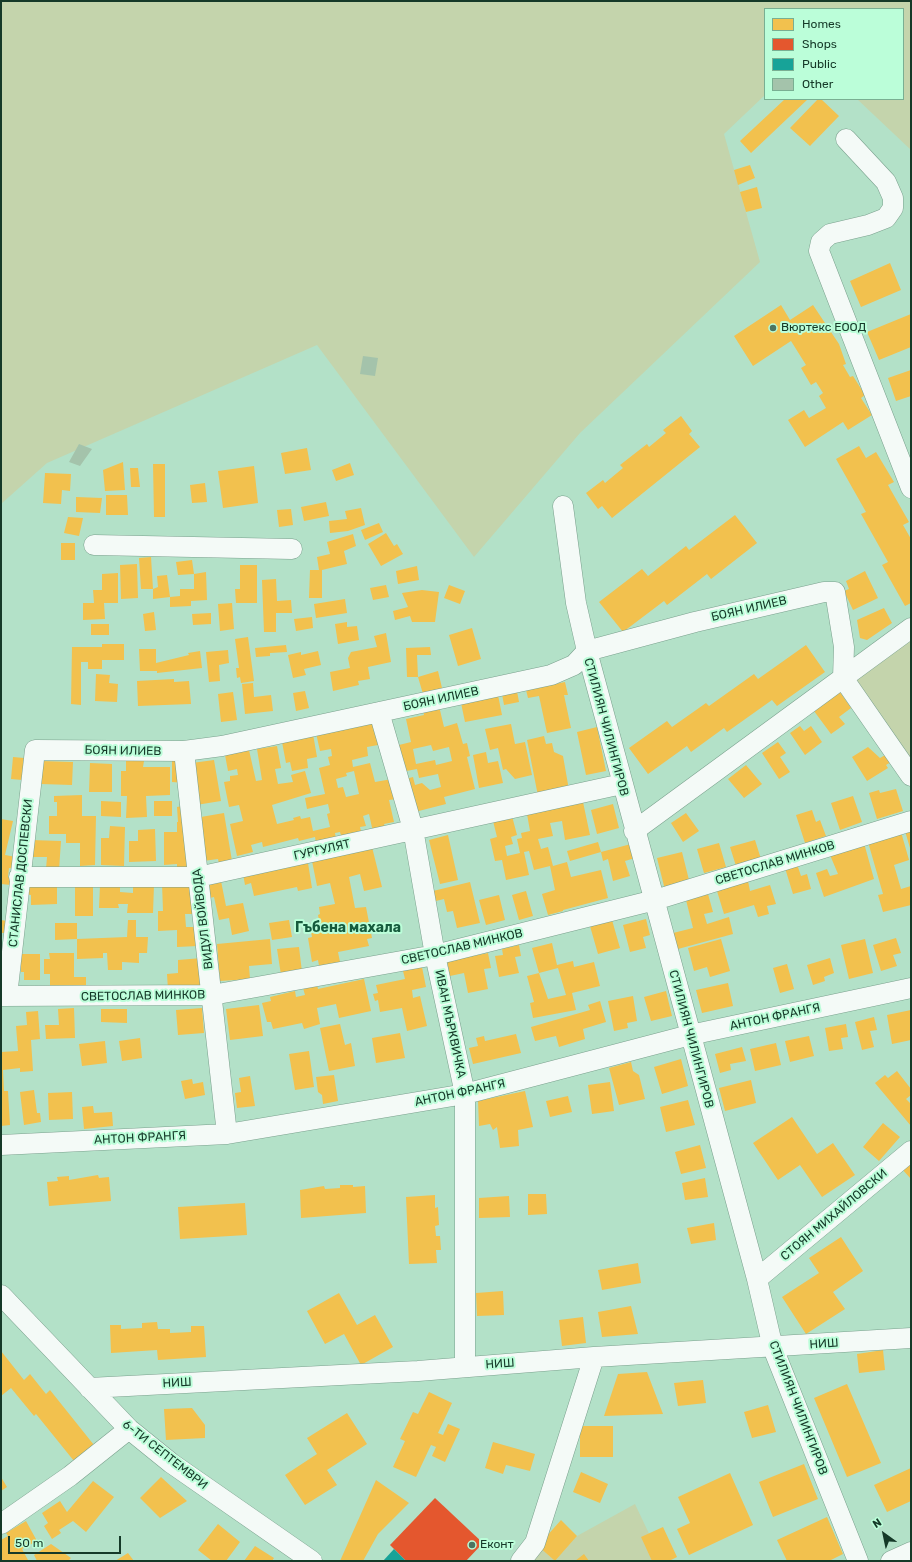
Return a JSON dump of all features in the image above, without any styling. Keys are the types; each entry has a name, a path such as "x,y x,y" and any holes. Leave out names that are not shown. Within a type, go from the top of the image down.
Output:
{"street":[{"path":"846,139 886,182 893,198 893,208 886,218 868,225 830,234 821,242 819,251 911,488"},
{"name":"СТИЛИЯН ЧИЛИНГИРОВ","path":"563,506 576,603 586,651 634,831 655,900 773,1348 858,1561"},
{"path":"94,545 292,549"},
{"name":"БОЯН ИЛИЕВ","path":"34,750 184,751 222,746 551,675 574,665 586,651 695,622 824,592 835,592 844,647 843,678"},
{"path":"634,831 911,628"},
{"path":"843,678 911,776"},
{"name":"ИВАН МЪРКВИЧКА","path":"379,712 413,830 435,955 465,1094 465,1367"},
{"name":"СТАНИСЛАВ ДОСПЕВСКИ","path":"4,996 20,877 34,750"},
{"name":"ВИДУЛ ВОЙВОДА","path":"184,751 227,1134"},
{"name":"ГУРГУЛЯТ","path":"20,877 198,877 622,784"},
{"name":"СВЕТОСЛАВ МИНКОВ","path":"4,996 212,995 435,955 655,900 911,821"},
{"name":"АНТОН ФРАНГЯ","path":"1,1145 227,1134 465,1094 690,1035 911,988"},
{"name":"СТОЯН МИХАЙЛОВСКИ","path":"756,1279 911,1151"},
{"name":"6-ТИ СЕПТЕМВРИ","path":"1,1295 129,1429 171,1463 312,1561"},
{"name":"НИШ","path":"90,1388 465,1367 594,1357 773,1348 911,1338"},
{"path":"521,1561 534,1543 594,1357"},
{"path":"1,1524 70,1476 129,1429"},
{"path":"891,1561 911,1552"}],"green space":[{"path":"1,1 911,1 911,150 858,100 904,100 904,8 764,8 764,96 724,134 760,262 580,433 474,557 317,345 47,463 1,504"},
{"path":"911,633 911,774 849,680"},
{"path":"635,1504 662,1561 555,1561 577,1536"},
{"path":"535,1543 555,1561 521,1561"}],"building: Homes":[{"path":"784,100 807,100 751,153 740,141"},
{"path":"817,100 822,100 839,116 810,146 790,128"},
{"path":"750,165 755,178 738,185 734,170"},
{"path":"757,187 762,208 746,212 740,192"},
{"path":"890,263 901,290 861,307 850,281"},
{"path":"781,305 790,320 813,305 839,344 846,364 843,365 850,377 853,376 865,395 861,398 872,415 848,430 843,422 805,447 788,420 804,410 809,418 826,408 819,396 823,393 816,382 811,385 801,368 806,365 791,341 753,366 734,336"},
{"path":"911,314 911,347 879,360 867,332"},
{"path":"911,370 911,396 896,401 888,378"},
{"path":"681,416 692,431 689,434 700,447 612,518 602,506 598,509 586,493 603,480 605,483 623,468 620,465 647,444 649,447 666,433 663,430"},
{"path":"859,446 866,458 876,452 894,482 888,485 909,522 903,525 911,539 911,603 905,606 882,565 888,562 861,514 866,512 836,459"},
{"path":"307,448 311,470 285,474 281,453"},
{"path":"123,462 125,490 105,491 103,470"},
{"path":"350,463 354,475 336,481 332,470"},
{"path":"153,464 165,464 165,517 154,517"},
{"path":"254,466 258,503 223,508 218,471"},
{"path":"130,468 138,468 140,487 131,487"},
{"path":"45,473 71,474 70,491 62,490 61,504 43,503"},
{"path":"205,483 207,502 192,503 190,485"},
{"path":"106,495 127,495 128,515 106,515"},
{"path":"76,497 102,498 100,513 76,512"},
{"path":"326,502 329,516 304,521 301,507"},
{"path":"361,508 365,525 348,531 330,533 329,521 347,519 345,511"},
{"path":"291,509 293,525 279,527 277,510"},
{"path":"735,515 757,543 711,579 707,574 667,605 664,601 623,632 599,602 642,569 648,576 686,546 689,550"},
{"path":"68,517 83,518 79,536 64,533"},
{"path":"379,523 383,532 365,540 361,530"},
{"path":"386,533 394,546 397,544 403,554 381,566 368,544"},
{"path":"353,534 356,546 344,551 347,564 322,570 322,598 309,598 310,570 319,570 317,557 330,554 327,542"},
{"path":"61,543 75,543 75,560 61,560"},
{"path":"151,557 153,589 141,589 139,558"},
{"path":"192,560 194,574 178,575 176,562"},
{"path":"137,564 138,598 121,599 120,565"},
{"path":"240,565 257,565 257,603 236,603 235,589 240,589"},
{"path":"417,566 419,580 398,584 396,571"},
{"path":"865,571 878,598 853,610 844,591 849,589 846,581"},
{"path":"206,572 207,600 191,601 191,606 170,607 170,597 180,596 180,589 194,589 194,574"},
{"path":"118,573 118,603 104,603 105,619 83,620 83,603 94,603 93,590 102,590 102,574"},
{"path":"167,575 170,597 153,599 153,589 158,587 157,576"},
{"path":"276,579 277,601 291,600 292,613 276,613 276,632 264,632 262,580"},
{"path":"386,585 389,597 373,600 370,588"},
{"path":"449,585 465,591 460,604 444,598"},
{"path":"422,590 439,592 435,622 412,622 410,616 395,620 393,611 408,607 402,593"},
{"path":"345,599 347,613 316,618 314,604"},
{"path":"232,603 234,629 220,631 218,604"},
{"path":"884,608 892,623 867,640 860,638 857,620"},
{"path":"154,612 156,630 145,631 143,614"},
{"path":"211,613 211,624 193,625 192,614"},
{"path":"312,617 313,628 296,631 294,619"},
{"path":"347,622 347,627 357,626 359,640 338,644 335,624"},
{"path":"91,624 109,624 109,635 91,635"},
{"path":"472,628 481,659 458,666 449,635"},
{"path":"386,633 391,662 368,667 370,679 358,681 359,685 333,691 330,672 350,668 348,658 351,652 377,647 374,636"},
{"path":"248,637 254,681 241,683 240,677 237,678 236,668 239,668 235,639"},
{"path":"102,644 124,644 124,660 102,660 102,669 88,669 88,662 81,662 81,705 71,704 72,647 102,647"},
{"path":"286,645 287,652 270,653 270,656 256,657 255,648"},
{"path":"806,645 825,672 777,706 772,700 727,732 724,728 691,752 687,746 648,774 629,748 667,721 672,727 706,703 709,706 754,674 758,679"},
{"path":"430,647 431,655 417,655 418,677 407,677 406,648"},
{"path":"139,649 156,649 156,663 189,655 188,653 200,651 202,668 157,673 157,671 140,671"},
{"path":"228,650 229,663 219,665 220,681 209,682 206,652"},
{"path":"318,651 321,665 304,669 306,675 293,678 288,655 301,652 301,655"},
{"path":"438,671 442,688 423,694 418,677"},
{"path":"96,674 110,675 109,683 118,684 117,702 95,701"},
{"path":"174,679 174,682 189,681 191,704 138,706 137,681"},
{"path":"565,682 568,695 564,695 571,728 547,733 539,696 528,698 526,690"},
{"path":"253,683 254,697 271,695 273,711 245,714 242,684"},
{"path":"305,691 309,708 296,711 293,693"},
{"path":"517,691 519,702 504,705 502,694"},
{"path":"233,692 237,720 221,722 218,694"},
{"path":"840,692 851,708 839,717 845,724 831,734 814,711"},
{"path":"498,695 502,715 465,722 461,703"},
{"path":"439,706 444,727 457,723 463,744 467,743 470,756 467,757 475,789 444,797 446,804 411,813 402,780 413,777 415,785 422,783 430,790 441,787 438,774 419,778 417,769 401,772 395,746 411,742 406,719 424,715 423,711","holes":["431,745 433,751 449,747 452,761 436,765 435,760 416,764 413,749"]},
{"path":"378,722 376,735 378,745 367,747 368,756 352,760 353,767 370,763 375,782 392,779 396,799 389,800 394,822 384,824 386,829 373,832 369,814 363,816 366,826 360,827 362,835 342,839 340,832 335,833 336,838 316,843 315,837 299,841 298,838 263,847 262,842 251,845 253,852 237,856 230,824 243,821 239,805 229,807 224,782 230,781 230,776 238,775 237,769 228,771 225,755 249,750 256,781 262,780 257,749 277,746 281,768 275,769 278,784 293,782 291,775 305,771 311,793 272,805 277,824 294,820 293,818 300,816 301,819 310,817 313,831 330,827 327,814 330,813 328,804 307,809 305,798 325,794 319,768 330,765 328,757 332,756 331,749 320,751 316,733","holes":["354,771 359,794 346,797 343,787 338,788 336,779 347,776 346,773"]},
{"path":"511,724 515,744 525,742 532,775 515,779 506,769 503,770 498,748 490,750 485,729"},
{"path":"800,726 804,731 811,726 822,742 805,755 790,733"},
{"path":"597,727 606,771 586,775 577,732"},
{"path":"313,734 317,757 307,759 308,768 292,771 290,762 286,763 282,742"},
{"path":"544,736 546,744 552,743 554,752 563,756 569,790 538,796 527,740"},
{"path":"778,742 786,753 780,757 790,772 779,779 762,753"},
{"path":"868,747 880,758 887,754 891,762 886,765 888,768 867,781 852,757"},
{"path":"486,752 488,763 498,761 503,783 479,788 473,755"},
{"path":"13,757 24,758 22,780 11,779"},
{"path":"172,760 182,760 185,783 172,782"},
{"path":"214,760 221,801 196,805 192,763"},
{"path":"41,761 73,762 72,785 41,784"},
{"path":"126,761 144,761 143,767 170,767 170,795 146,796 147,817 126,818 127,796 121,796 121,771 126,771"},
{"path":"90,763 112,764 112,792 89,792"},
{"path":"746,765 762,784 744,798 728,779"},
{"path":"896,789 903,811 877,819 869,793 879,790 880,793"},
{"path":"82,795 82,816 96,816 95,865 80,866 80,843 66,843 66,834 49,834 49,816 57,816 57,802 54,802 54,796"},
{"path":"853,796 862,822 840,830 831,803"},
{"path":"101,801 121,802 121,817 101,816"},
{"path":"154,801 172,801 172,816 154,816"},
{"path":"583,802 590,835 565,840 562,821 550,823 553,836 538,839 541,849 548,847 553,866 567,862 571,877 601,870 608,898 548,915 542,894 555,890 550,866 534,870 529,851 524,852 529,875 506,880 502,860 495,861 490,839 497,837 493,821 512,816 517,835 511,837 513,844 505,846 507,856 520,853 517,839 522,838 521,833 530,831 527,814"},
{"path":"613,804 619,828 597,834 591,810"},
{"path":"187,805 195,868 177,870 177,864 164,865 164,832 177,832 177,807"},
{"path":"812,810 816,822 820,820 826,836 805,843 796,815"},
{"path":"224,813 232,861 219,864 218,859 203,861 195,818"},
{"path":"686,813 699,831 683,842 671,823"},
{"path":"1,819 13,821 5,855 16,857 14,869 9,868 8,877 12,878 11,885 1,884"},
{"path":"110,826 125,827 124,866 101,865 101,838 109,838"},
{"path":"155,829 156,861 129,862 129,841 138,841 138,830"},
{"path":"911,830 911,848 910,848 905,831"},
{"path":"901,832 909,860 894,865 901,889 911,886 911,905 883,912 878,895 883,894 868,842"},
{"path":"448,835 458,880 440,884 429,840"},
{"path":"31,840 61,841 59,870 46,869 47,857 30,857"},
{"path":"755,840 761,859 736,866 730,847"},
{"path":"598,842 601,852 570,861 567,851"},
{"path":"719,843 726,867 704,873 697,849"},
{"path":"864,843 874,879 824,897 816,873 827,869 830,876 838,874 830,855"},
{"path":"631,844 635,858 625,861 630,876 613,881 608,859 603,861 601,852"},
{"path":"372,847 382,887 364,891 360,874 349,877 355,908 366,907 372,938 367,939 369,946 338,952 341,967 320,971 318,960 312,962 308,938 312,937 311,932 321,930 318,915 320,914 319,907 335,904 330,883 317,886 312,861"},
{"path":"682,852 690,884 665,890 657,858"},
{"path":"308,863 312,888 298,891 297,887 254,896 251,883 245,885 243,874"},
{"path":"797,864 801,876 807,874 811,889 793,894 785,868"},
{"path":"221,881 226,906 243,903 249,931 232,935 229,918 219,920 214,897 206,899 203,884"},
{"path":"748,881 750,891 770,885 776,904 767,906 769,914 758,917 754,905 724,914 717,891"},
{"path":"470,882 480,923 457,928 453,911 447,912 444,899 436,901 433,891"},
{"path":"75,883 93,883 93,916 75,916"},
{"path":"162,883 195,883 195,914 185,914 186,927 197,927 198,946 177,947 177,930 158,931 158,911 163,911"},
{"path":"25,885 57,885 57,904 31,905 31,895 25,894"},
{"path":"100,885 120,885 120,892 133,893 133,885 154,885 153,913 127,913 128,904 118,904 119,908 99,908"},
{"path":"526,891 533,916 519,920 512,895"},
{"path":"708,894 713,912 704,914 707,924 729,917 733,934 678,949 673,933 693,928 686,900"},
{"path":"499,895 505,920 486,925 479,900"},
{"path":"646,919 650,935 643,937 646,948 630,952 623,925"},
{"path":"1,920 7,921 5,933 1,933"},
{"path":"128,920 136,920 136,937 148,937 147,953 139,953 139,963 122,962 122,970 108,970 107,953 103,953 103,958 77,959 77,939 127,937"},
{"path":"289,920 292,937 272,940 269,923"},
{"path":"612,920 620,948 598,954 590,926"},
{"path":"55,923 77,923 77,939 55,940"},
{"path":"896,938 901,953 893,955 897,966 881,971 873,945"},
{"path":"270,939 272,964 249,966 250,979 220,981 217,944"},
{"path":"721,939 730,971 710,977 707,967 694,971 688,948"},
{"path":"865,939 873,973 849,979 841,945"},
{"path":"552,943 557,965 573,961 574,967 594,962 600,986 572,993 576,1010 533,1018 530,1003 534,1002 527,976 539,973 532,948","holes":["558,968 566,995 548,999 539,973"]},
{"path":"519,945 521,956 515,957 519,973 499,977 495,956 503,955 502,949"},
{"path":"299,947 302,972 281,975 277,949"},
{"path":"49,953 74,953 74,977 86,977 86,989 50,989 50,974 44,974 44,959 50,959"},
{"path":"488,953 491,968 484,969 488,989 468,993 464,973 450,976 447,961"},
{"path":"21,954 40,954 40,980 24,980 24,972 21,972"},
{"path":"202,958 203,988 168,990 167,974 178,973 178,960"},
{"path":"830,958 834,973 824,977 825,981 813,985 807,965"},
{"path":"787,964 794,989 780,993 773,968"},
{"path":"422,967 426,987 412,990 413,998 420,996 427,1026 407,1031 402,1008 380,1012 378,1000 375,1001 373,994 378,993 376,985 405,979 403,971"},
{"path":"364,979 371,1011 339,1018 336,1004 317,1008 320,1024 304,1029 302,1023 273,1029 271,1022 267,1022 262,1003 271,1001 270,997 295,991 296,997 305,995 303,988 317,985 318,989"},
{"path":"728,983 733,1006 702,1013 696,990"},
{"path":"666,991 672,1016 651,1021 644,997"},
{"path":"633,996 637,1021 627,1023 628,1028 614,1031 608,1001"},
{"path":"600,1001 606,1022 583,1029 585,1039 559,1047 556,1036 535,1041 531,1027 590,1010 588,1005"},
{"path":"259,1005 263,1036 230,1040 226,1009"},
{"path":"74,1008 75,1038 46,1039 45,1025 59,1025 58,1009"},
{"path":"202,1008 204,1033 178,1035 176,1010"},
{"path":"101,1009 127,1009 127,1023 101,1022"},
{"path":"911,1010 911,1040 892,1044 887,1015"},
{"path":"38,1011 40,1039 31,1040 33,1071 20,1072 20,1068 3,1070 4,1091 8,1091 10,1125 1,1126 1,1052 18,1051 16,1026 27,1025 26,1012"},
{"path":"874,1017 877,1030 870,1031 874,1047 862,1050 855,1022"},
{"path":"340,1024 345,1045 351,1043 355,1066 329,1071 320,1028"},
{"path":"846,1024 848,1037 841,1038 843,1049 829,1051 825,1028"},
{"path":"400,1033 405,1058 376,1063 372,1038"},
{"path":"516,1034 521,1053 473,1064 469,1048 478,1046 476,1038 484,1036 485,1041"},
{"path":"809,1036 814,1056 790,1062 785,1041"},
{"path":"140,1038 142,1058 122,1061 119,1041"},
{"path":"105,1041 107,1063 82,1066 79,1044"},
{"path":"776,1043 781,1065 755,1071 750,1049"},
{"path":"742,1047 746,1061 730,1064 731,1070 720,1073 715,1054"},
{"path":"309,1051 314,1087 295,1090 289,1054"},
{"path":"681,1059 688,1086 662,1094 654,1067"},
{"path":"631,1062 633,1071 639,1075 645,1099 619,1105 609,1068"},
{"path":"897,1071 911,1089 911,1095 906,1099 910,1103 911,1102 911,1126 875,1083 885,1075 888,1078"},
{"path":"334,1075 338,1101 323,1104 322,1095 318,1092 316,1077"},
{"path":"250,1076 255,1106 237,1108 235,1093 241,1092 239,1078"},
{"path":"192,1079 193,1084 203,1082 205,1095 185,1099 181,1081"},
{"path":"751,1080 756,1103 725,1111 719,1088"},
{"path":"610,1082 614,1111 592,1114 588,1085"},
{"path":"34,1090 37,1113 40,1113 41,1122 24,1125 20,1092"},
{"path":"525,1091 533,1127 518,1130 519,1146 500,1148 497,1127 493,1130 490,1124 479,1126 478,1101"},
{"path":"72,1092 73,1119 49,1120 48,1093"},
{"path":"568,1096 572,1112 550,1117 546,1101"},
{"path":"688,1100 695,1125 666,1132 660,1107"},
{"path":"93,1106 94,1113 112,1112 113,1126 84,1129 82,1107"},
{"path":"792,1117 817,1154 833,1143 855,1175 822,1197 800,1165 778,1180 753,1143"},
{"path":"883,1123 900,1137 879,1161 863,1147"},
{"path":"700,1145 706,1168 681,1174 675,1152"},
{"path":"911,1159 911,1179 901,1168"},
{"path":"98,1175 99,1178 109,1177 111,1201 49,1206 47,1182 58,1181 57,1177 69,1176 69,1180"},
{"path":"705,1178 708,1197 685,1200 682,1183"},
{"path":"340,1185 353,1185 353,1187 365,1186 366,1213 301,1218 300,1190 324,1186 325,1189 340,1188"},
{"path":"528,1194 546,1194 547,1214 528,1215"},
{"path":"435,1195 435,1208 438,1207 439,1225 435,1226 436,1236 440,1236 441,1250 436,1250 437,1263 409,1264 406,1197"},
{"path":"509,1196 510,1217 479,1218 479,1198"},
{"path":"245,1203 247,1235 180,1239 178,1207"},
{"path":"714,1223 716,1240 691,1244 687,1228"},
{"path":"841,1237 863,1271 833,1292 845,1309 806,1334 782,1297 819,1273 809,1258"},
{"path":"638,1263 641,1283 602,1290 598,1270"},
{"path":"503,1291 504,1315 477,1316 476,1293"},
{"path":"339,1293 357,1325 375,1315 393,1347 361,1365 344,1334 325,1344 307,1311"},
{"path":"631,1306 638,1334 602,1337 598,1312"},
{"path":"583,1317 586,1343 562,1346 559,1320"},
{"path":"157,1322 158,1329 170,1329 170,1333 191,1332 191,1326 204,1326 206,1357 158,1360 157,1350 111,1353 110,1325 121,1325 121,1329 142,1328 142,1323"},
{"path":"883,1350 885,1370 859,1373 857,1354"},
{"path":"1,1351 24,1380 30,1374 46,1394 50,1390 94,1445 74,1461 36,1414 34,1416 11,1388 1,1396"},
{"path":"647,1372 663,1414 604,1416 618,1374"},
{"path":"703,1380 706,1403 678,1406 674,1383"},
{"path":"847,1384 881,1463 847,1477 814,1398"},
{"path":"429,1392 452,1403 438,1433 443,1435 448,1424 460,1429 445,1462 432,1456 436,1447 431,1445 416,1477 393,1467 405,1441 400,1439 413,1412 418,1414"},
{"path":"768,1405 776,1432 752,1438 744,1412"},
{"path":"192,1408 205,1425 205,1438 166,1440 164,1409"},
{"path":"347,1413 367,1444 327,1470 337,1485 305,1505 285,1475 317,1454 307,1438"},
{"path":"580,1426 613,1426 613,1457 580,1457"},
{"path":"493,1442 535,1454 530,1471 506,1465 503,1474 485,1468"},
{"path":"804,1464 818,1499 773,1517 759,1482"},
{"path":"911,1468 911,1501 887,1512 874,1485"},
{"path":"581,1472 608,1484 600,1503 573,1492"},
{"path":"730,1473 753,1525 689,1555 677,1529 690,1523 678,1497"},
{"path":"1,1477 7,1487 1,1491"},
{"path":"161,1477 187,1501 160,1518 140,1498"},
{"path":"376,1480 409,1503 378,1534 363,1561 340,1561"},
{"path":"93,1481 114,1497 86,1532 73,1521 59,1530 61,1533 52,1539 44,1526 48,1523 42,1513 60,1501 67,1512"},
{"path":"827,1517 843,1554 829,1561 787,1561 777,1540"},
{"path":"561,1520 577,1536 555,1561 538,1546"},
{"path":"26,1521 37,1541 22,1549 28,1560 1,1561 1,1540 8,1536 6,1533"},
{"path":"218,1524 240,1542 226,1561 212,1561 198,1550"},
{"path":"663,1527 677,1557 669,1561 652,1561 641,1537"},
{"path":"51,1544 71,1558 68,1561 37,1561 34,1555"},
{"path":"255,1546 274,1558 272,1561 244,1561"},
{"path":"128,1553 134,1561 115,1561"},
{"path":"584,1554 589,1561 575,1561"}],"building: Shops":[{"path":"435,1498 483,1543 466,1561 406,1561 390,1545"}],"building: Public":[{"path":"394,1549 406,1561 383,1561"}],"building: Other":[{"path":"363,356 378,358 375,376 360,374"},
{"path":"79,444 92,449 80,466 69,462"}],"place":[{"name":"Вюртекс ЕООД","path":"773,328"},
{"name":"Еконт","path":"472,1545"}],"district":[{"name":"Гъбена махала","path":"348,928"}]}
